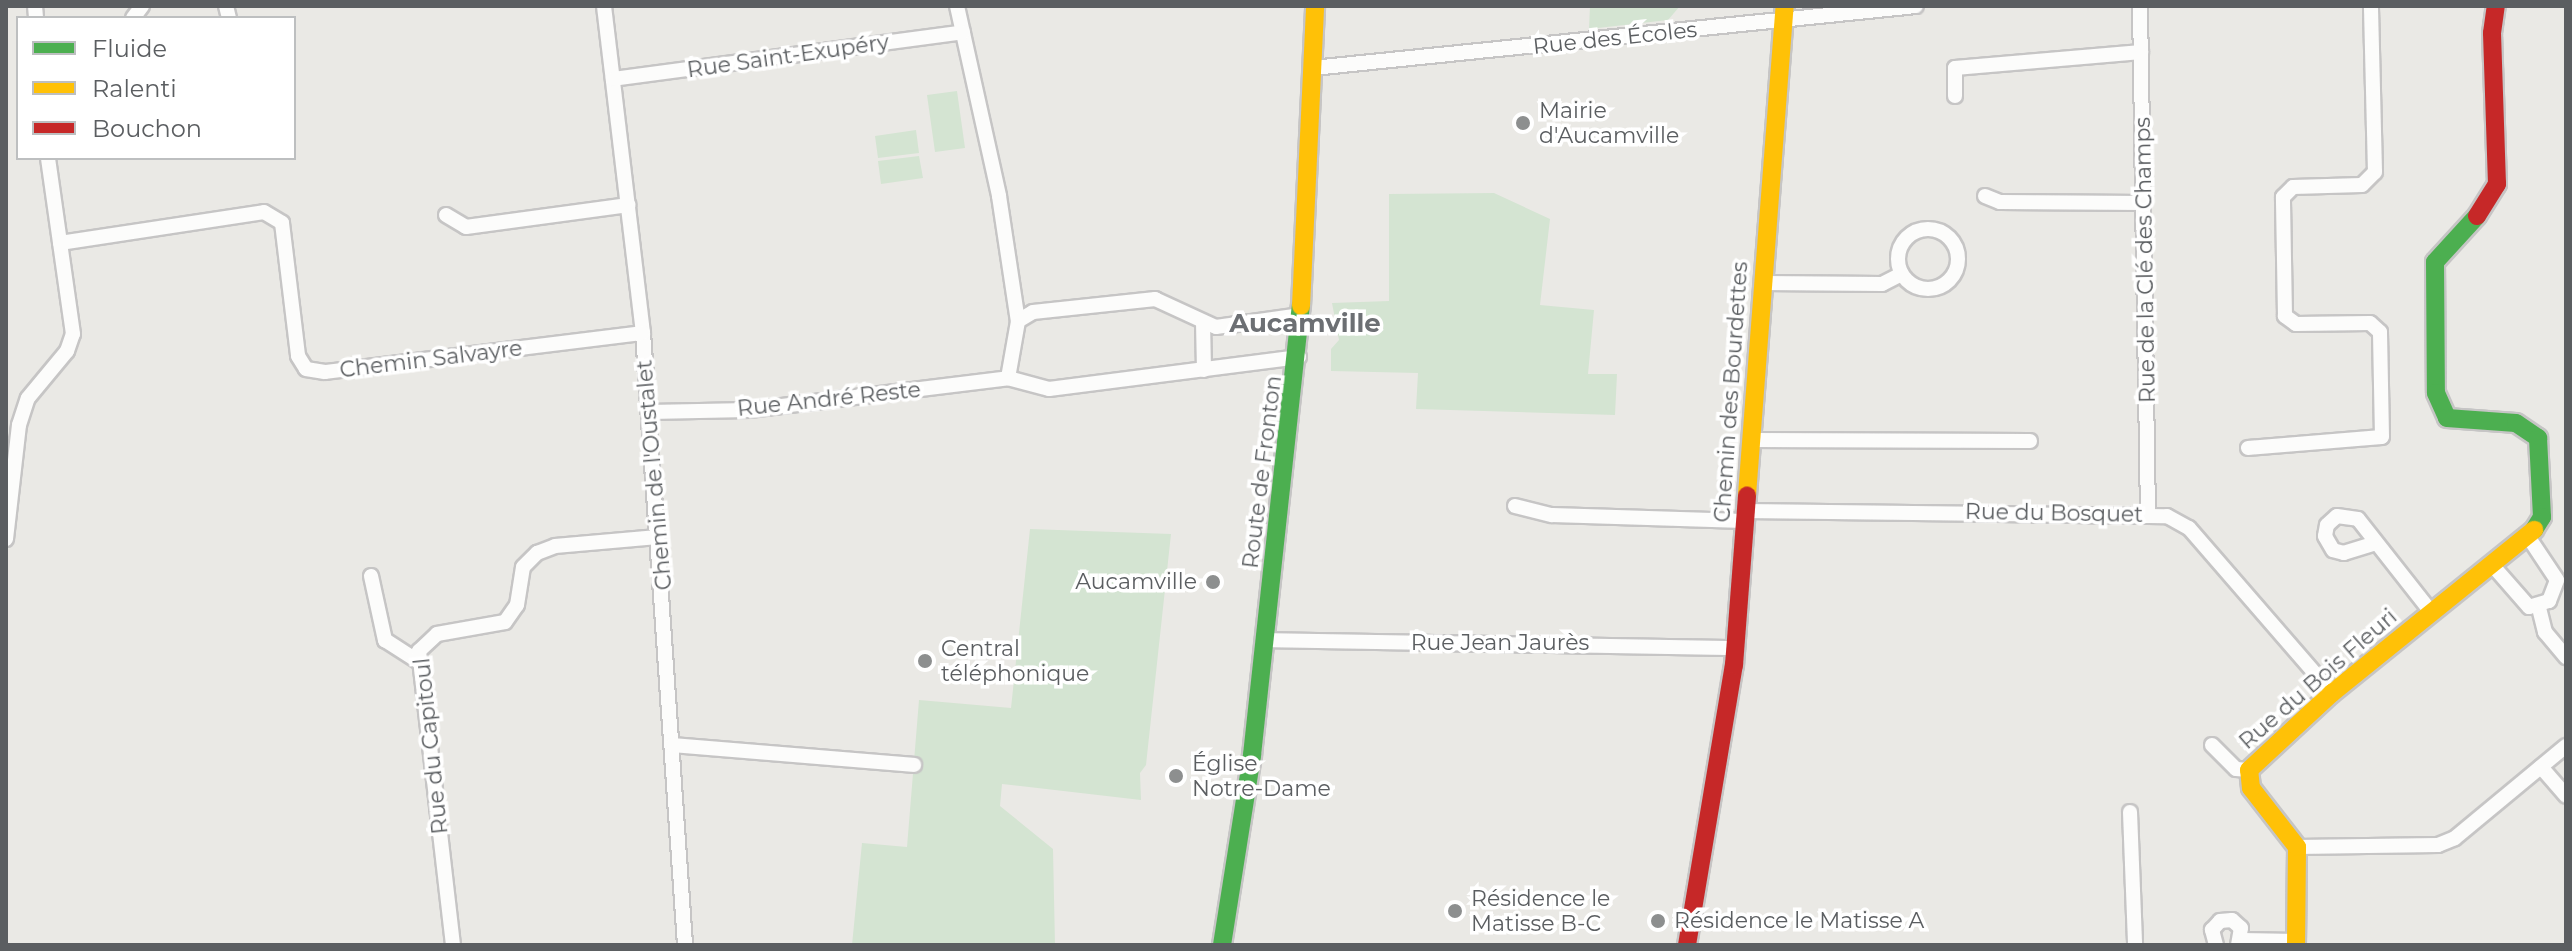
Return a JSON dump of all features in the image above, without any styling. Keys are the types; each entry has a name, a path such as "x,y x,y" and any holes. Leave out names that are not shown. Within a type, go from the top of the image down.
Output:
{"street":[{"name":"Chemin de l'Oustalet","path":"604,6 643,333 685,945"},
{"path":"957,6 1018,321 1008,378 1049,389 1299,357"},
{"name":"Route de Fronton","path":"1222,945 1253,750 1299,357 1315,6"},
{"name":"Rue des Écoles","path":"1313,68 1784,13 1916,6"},
{"name":"Rue de la Clé des Champs","path":"2140,6 2148,514"},
{"path":"2248,448 2382,437 2380,332 2370,323 2296,324 2285,316 2283,197 2293,187 2362,185 2375,172 2371,6"},
{"path":"2494,567 2529,607 2539,608 2549,601 2562,579 2529,538 2542,517 2538,438 2516,423 2447,418 2436,393 2435,262 2486,206 2497,184 2492,33 2496,6"},
{"name":"Chemin des Bourdettes","path":"1687,945 1735,648 1784,13"},
{"name":"Rue Saint-Exupéry","path":"613,79 963,32"},
{"path":"1955,96 1955,68 2141,52"},
{"path":"6,539 19,425 28,398 67,351 73,334 48,160"},
{"path":"1985,196 2000,202 2143,203"},
{"path":"446,215 466,227 629,205"},
{"name":"Chemin Salvayre","path":"60,243 264,212 282,223 298,356 306,369 325,372 643,333"},
{"path":"1915,232 1943,233 1956,248 1957,268 1945,284 1917,287 1902,274 1901,246 1915,232"},
{"path":"1763,283 1882,284 1902,274"},
{"path":"1018,321 1033,312 1155,299 1216,327 1301,315"},
{"path":"1203,322 1204,370"},
{"name":"Rue André Reste","path":"649,412 749,410 1008,378"},
{"path":"1752,440 2030,441"},
{"name":"Rue du Bosquet","path":"1515,506 1552,515 2167,516 2189,528 2332,693"},
{"name":"Rue du Capitoul","path":"453,945 419,662 424,641 437,634 505,622 517,605 523,567 537,553 555,546 658,537"},
{"name":"Rue du Bois Fleuri","path":"2297,847 2251,788 2249,770 2332,693 2529,538"},
{"path":"2376,543 2432,613"},
{"path":"371,576 385,640 419,662"},
{"path":"2539,608 2545,632 2566,657"},
{"name":"Rue Jean Jaurès","path":"1266,640 1735,648"},
{"path":"673,745 914,765"},
{"path":"2212,745 2236,769 2249,770"},
{"path":"2216,945 2212,930 2220,921 2232,920 2241,928 2240,943 2296,943 2297,847 2438,845 2455,838 2566,746"},
{"path":"2541,767 2566,796"},
{"path":"2130,812 2135,945"}],"green space":[{"path":"1590,6 1680,6 1668,20 1589,29"},
{"path":"957,91 965,148 935,152 927,95"},
{"path":"916,130 919,153 878,158 875,136"},
{"path":"919,156 923,178 881,184 878,161"},
{"path":"1494,193 1550,219 1540,305 1594,310 1588,374 1617,374 1615,415 1416,409 1418,373 1331,371 1331,349 1339,340 1332,303 1389,301 1389,194"},
{"path":"1030,529 1171,534 1146,765 1140,773 1141,800 1002,784 1000,806 1053,849 1055,945 852,945 862,843 907,847 919,700 1011,708"}],"traffic: fast":[{"path":"2477,216 2435,262 2436,393 2447,418 2516,423 2538,438 2542,517 2534,530"},
{"path":"1222,945 1252,755 1301,306"}],"traffic: slow":[{"path":"1301,306 1315,6"},
{"path":"1747,495 1785,6"},
{"path":"2296,945 2297,847 2251,788 2249,770 2332,693 2534,530"}],"traffic: jam":[{"path":"2477,216 2497,184 2492,33 2496,6"},
{"path":"1687,945 1734,665 1747,495"}],"place":[{"name":"Mairie d'Aucamville","path":"1523,123"},
{"name":"Aucamville","path":"1213,582"},
{"name":"Central téléphonique","path":"925,661"},
{"name":"Église Notre-Dame","path":"1176,776"},
{"name":"Résidence le Matisse B-C","path":"1455,911"},
{"name":"Résidence le Matisse A","path":"1658,921"}],"district":[{"name":"Aucamville","path":"1305,324"}]}
